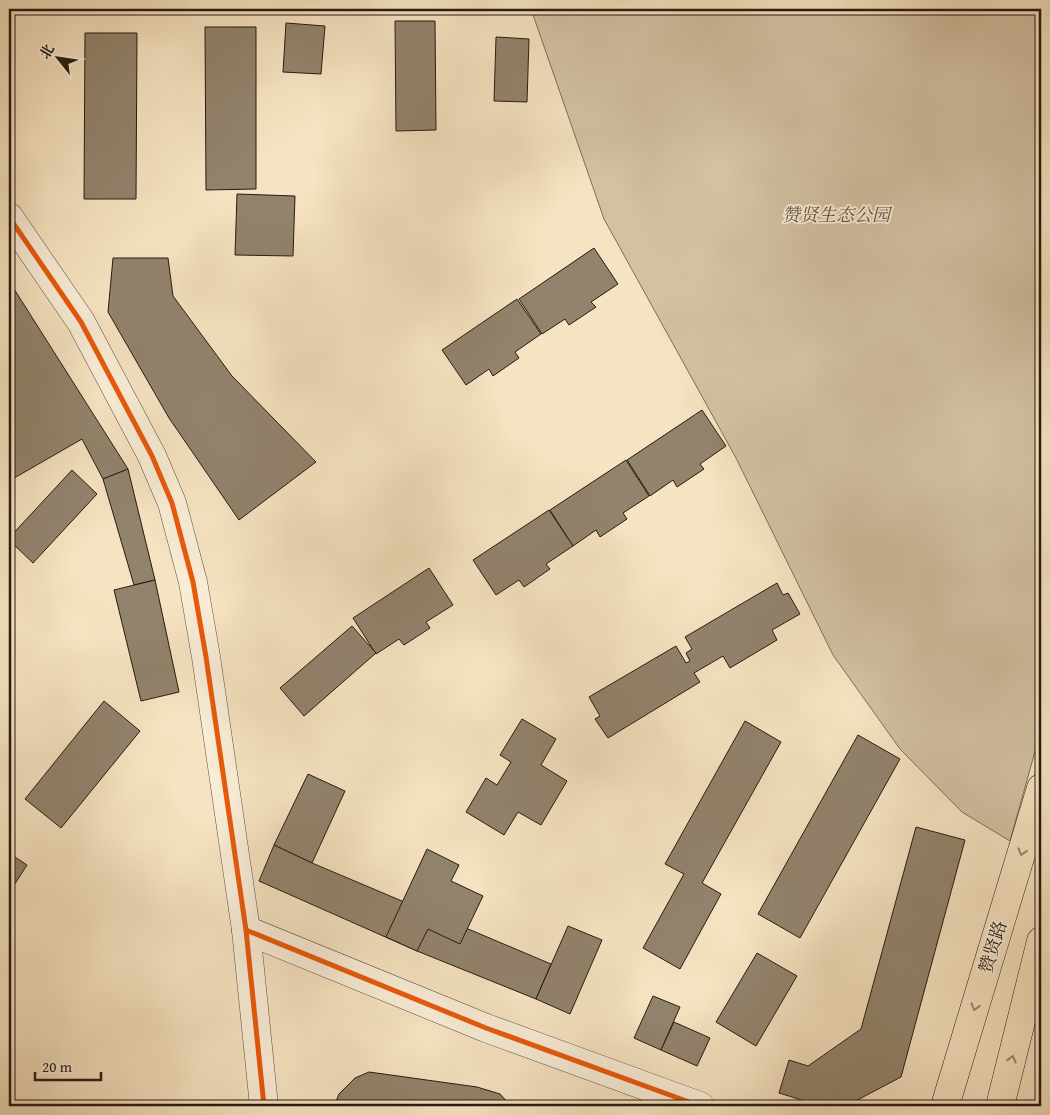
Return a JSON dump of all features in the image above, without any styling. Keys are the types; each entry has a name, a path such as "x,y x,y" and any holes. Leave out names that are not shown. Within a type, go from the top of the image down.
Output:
{"main road":[{"name":"赞贤路","path":"945,1106 1041,788"},
{"path":"1000,1106 1041,941"}],"street":[{"path":"9,217 81,322 152,456 172,503 194,582 203,638 246,930 264,1106"},
{"path":"246,930 486,1028 700,1106"}],"green space":[{"name":"赞贤生态公园","path":"531,9 1041,9 1041,730 1010,841 962,812 900,749 833,655 736,458 604,219"}],"building":[{"path":"395,21 435,21 436,130 396,131"},
{"path":"286,23 325,26 321,74 283,72"},
{"path":"205,27 256,27 256,189 206,190"},
{"path":"85,33 137,33 136,199 84,199"},
{"path":"496,37 529,39 527,102 494,101"},
{"path":"237,194 295,196 293,256 235,255"},
{"path":"594,248 618,284 591,302 596,307 569,325 565,319 542,334 519,299"},
{"path":"113,258 168,258 173,296 232,376 316,462 239,520 169,418 108,312"},
{"path":"9,281 128,469 103,479 82,439 9,481"},
{"path":"517,299 541,334 515,352 519,358 493,376 489,369 466,385 442,350"},
{"path":"702,410 726,446 700,464 704,469 677,487 673,480 650,496 627,460"},
{"path":"626,460 649,496 623,513 627,519 600,537 596,530 573,546 550,510"},
{"path":"128,469 155,580 134,585 103,479"},
{"path":"72,470 97,494 33,563 9,538"},
{"path":"549,510 573,546 546,564 550,569 524,587 519,580 496,595 473,560"},
{"path":"429,568 453,605 426,622 430,628 404,645 399,639 376,654 353,618"},
{"path":"155,580 179,692 141,701 114,590"},
{"path":"777,583 783,595 788,593 800,614 772,630 777,640 730,668 723,656 694,673 700,682 608,738 595,719 600,716 589,697 676,646 686,663 690,661 686,653 692,649 685,637"},
{"path":"352,626 376,653 304,716 280,688"},
{"path":"104,701 140,731 61,828 25,799"},
{"path":"522,719 556,739 541,765 567,781 541,825 518,812 504,835 466,812 486,778 497,785 511,762 500,755"},
{"path":"745,721 781,742 702,883 721,894 680,969 643,948 684,874 665,864"},
{"path":"858,735 900,759 800,938 758,914"},
{"path":"308,774 345,791 312,863 274,845"},
{"path":"916,827 965,840 901,1077 846,1106 821,1106 779,1093 789,1060 808,1066 861,1029"},
{"path":"274,845 312,863 551,964 536,999 417,951 259,881"},
{"path":"427,849 459,865 451,881 483,896 460,944 428,929 417,951 386,937"},
{"path":"9,853 27,865 9,893"},
{"path":"568,926 602,940 570,1014 536,999"},
{"path":"757,953 797,976 756,1046 716,1022"},
{"path":"653,996 680,1007 661,1050 634,1038"},
{"path":"674,1022 710,1038 697,1066 661,1050"},
{"path":"369,1072 477,1087 500,1094 511,1106 334,1106 339,1094 355,1078"}],"cycle path":[{"path":"9,217 81,322 152,456 172,503 193,582 206,657 246,930 264,1106"},
{"path":"246,930 486,1028 700,1106"}]}
